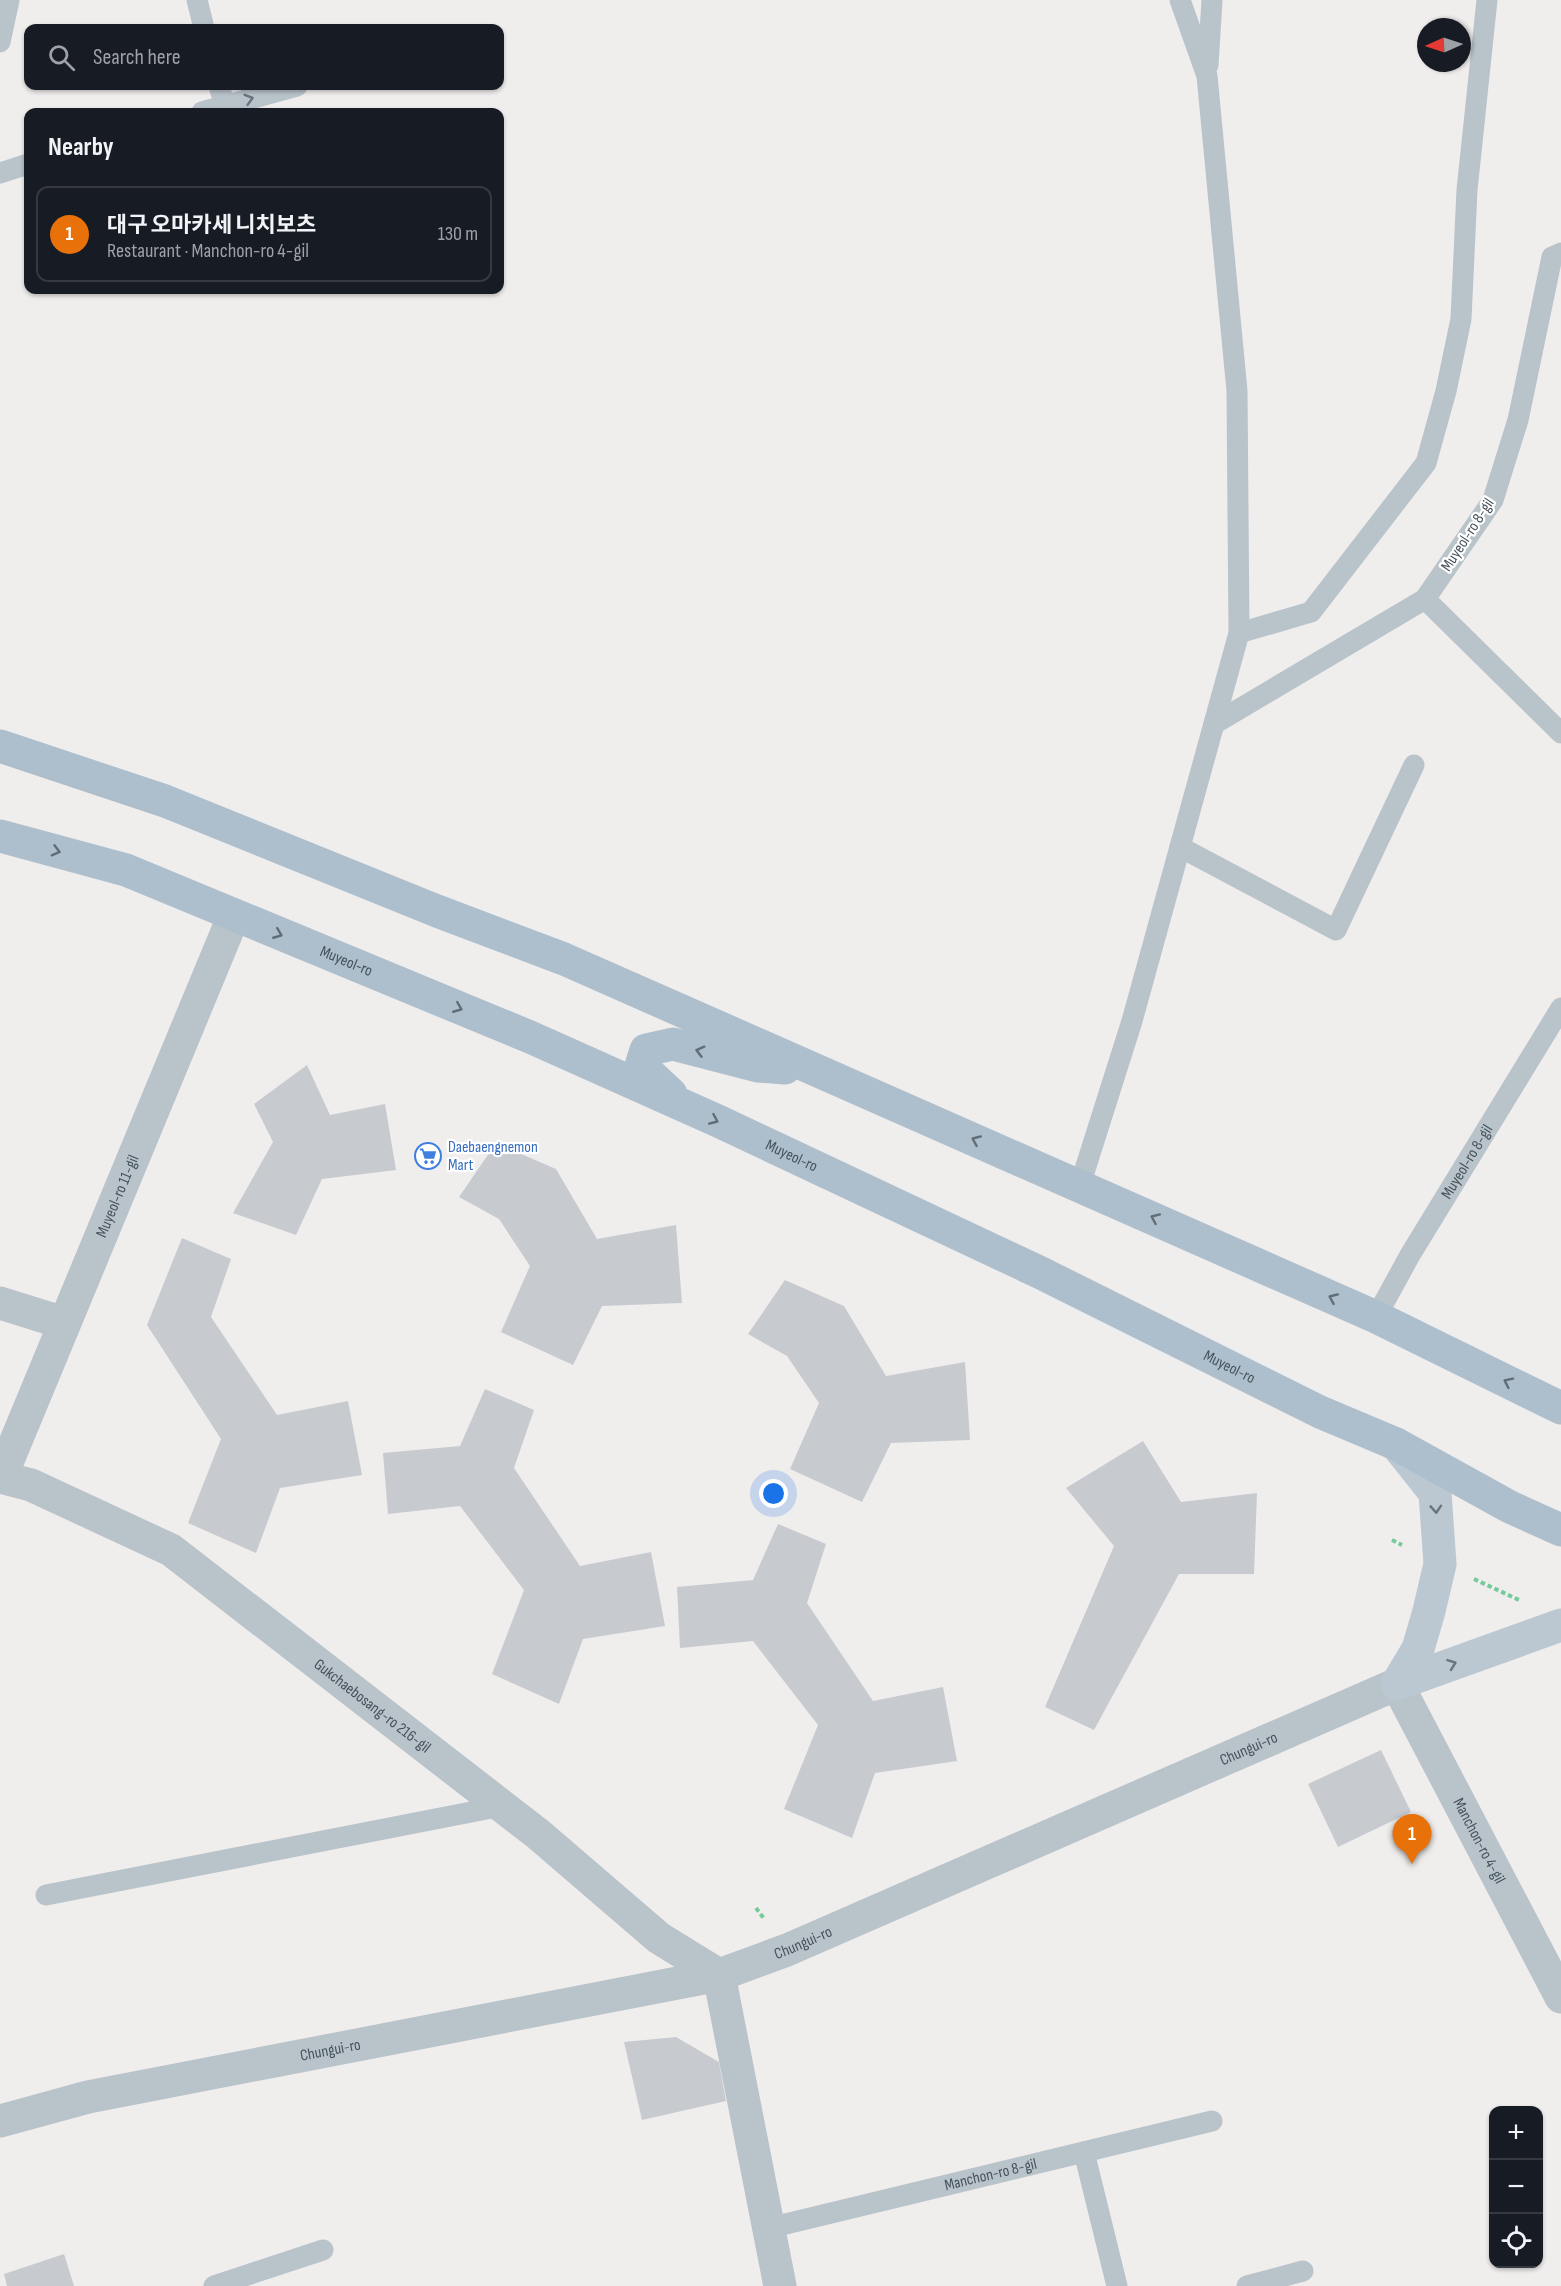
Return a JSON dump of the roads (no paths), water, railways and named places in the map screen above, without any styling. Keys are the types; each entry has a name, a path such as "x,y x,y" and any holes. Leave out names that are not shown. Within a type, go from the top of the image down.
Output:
{"main road":[{"path":"0,746 165,801 426,907 564,959 1376,1317 1561,1408"},
{"name":"Muyeol-ro","path":"0,836 126,870 530,1037 682,1105 1039,1272 1320,1412 1395,1444 1510,1507 1561,1530"},
{"path":"682,1105 641,1066 646,1050 673,1044 758,1066 819,1071"},
{"path":"1395,1444 1435,1493 1440,1564 1418,1649 1397,1684"},
{"name":"Chungui-ro","path":"1397,1684 1561,1625"}],"street":[{"name":"Muyeol-ro 11-gil","path":"1,1477 234,915"},
{"path":"0,1303 64,1323"},
{"name":"Gukchaebosang-ro 216-gil","path":"1,1477 31,1485 171,1550 502,1806 659,1938 719,1975"},
{"name":"Chungui-ro","path":"0,2121 88,2097 719,1975 798,1946 1397,1684"},
{"name":"Manchon-ro 4-gil","path":"1397,1684 1561,1997"},
{"path":"719,1975 780,2286"}],"lane":[{"path":"0,42 9,0"},
{"path":"197,0 203,24"},
{"path":"1180,0 1208,76"},
{"path":"1080,1185 1132,1021 1239,633 1238,391 1208,76 1212,0"},
{"path":"1239,633 1311,612 1426,463 1446,391 1461,319 1467,190 1488,0"},
{"path":"207,108 222,96 267,90"},
{"path":"0,173 24,165"},
{"name":"Muyeol-ro 8-gil","path":"1425,599 1493,500 1518,420 1552,257 1561,253"},
{"path":"1214,724 1425,599 1561,733"},
{"path":"1180,847 1336,930 1414,765"},
{"name":"Muyeol-ro 8-gil","path":"1376,1317 1410,1255 1561,1008"},
{"path":"46,1895 502,1806"},
{"name":"Manchon-ro 8-gil","path":"769,2229 1212,2121"},
{"path":"1084,2152 1118,2286"},
{"path":"214,2286 323,2250"},
{"path":"1247,2286 1303,2271"}],"place":[{"name":"Daebaengnemon Mart","path":"428,1156"},
{"name":"대구 오마카세 니치보츠","path":"1412,1864"}]}
